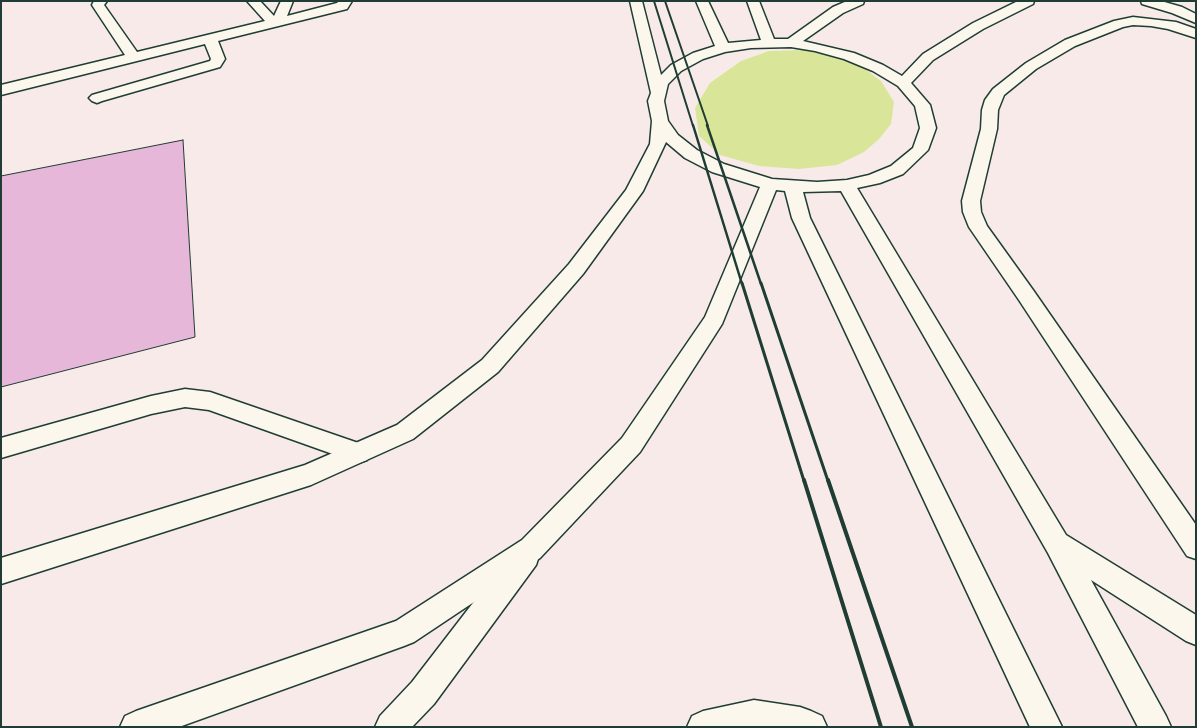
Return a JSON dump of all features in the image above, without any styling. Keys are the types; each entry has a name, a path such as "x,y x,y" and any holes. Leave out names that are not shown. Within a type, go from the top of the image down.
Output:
{"street":[{"path":"101,1 98,5 134,58"},
{"path":"252,1 276,23"},
{"path":"276,23 287,1"},
{"path":"1,90 342,6 346,1"},
{"path":"636,1 658,93"},
{"path":"702,1 723,48"},
{"path":"753,1 769,44"},
{"path":"791,43 838,10 858,1"},
{"path":"903,83 928,57 978,26 1028,1"},
{"path":"1147,1 1177,10 1196,19"},
{"path":"1196,34 1171,25 1151,22 1126,22 1095,32 1031,66 998,92 993,100 990,110 989,129 971,201 972,212 978,227 1026,295 1196,547"},
{"path":"97,98 215,64 218,59 210,39"},
{"path":"1,571 310,474 405,432 490,366 576,269 634,191 658,144 660,121 656,101 661,83 676,68 698,56 723,48 751,44 791,43 816,47 849,56 878,68 903,83 922,105 928,128 920,150 897,170 874,179 847,185 817,187 781,185 718,168 692,154 672,138 660,121"},
{"path":"391,727 423,693 531,549 631,445 715,319 781,185"},
{"path":"781,185 801,218 1046,727"},
{"path":"847,185 1057,544 1155,727"},
{"path":"1,448 150,405 185,398 210,401 358,453"},
{"path":"1057,544 1196,631"},
{"path":"136,727 404,632 531,549"},
{"path":"703,727 754,715 800,723 811,727"}],"green space":[{"path":"803,50 836,57 861,66 881,81 894,102 891,124 879,139 864,152 837,165 799,169 759,166 720,155 699,136 695,108 710,83 741,61 769,51"}],"building":[{"path":"183,140 195,337 1,387 1,176"}],"railway":[{"path":"654,1 693,126"},
{"path":"665,1 708,126"},
{"path":"693,125 742,284"},
{"path":"707,125 761,284"},
{"path":"742,283 804,481"},
{"path":"761,283 828,481"},
{"path":"804,480 881,727"},
{"path":"828,480 912,727"}]}
